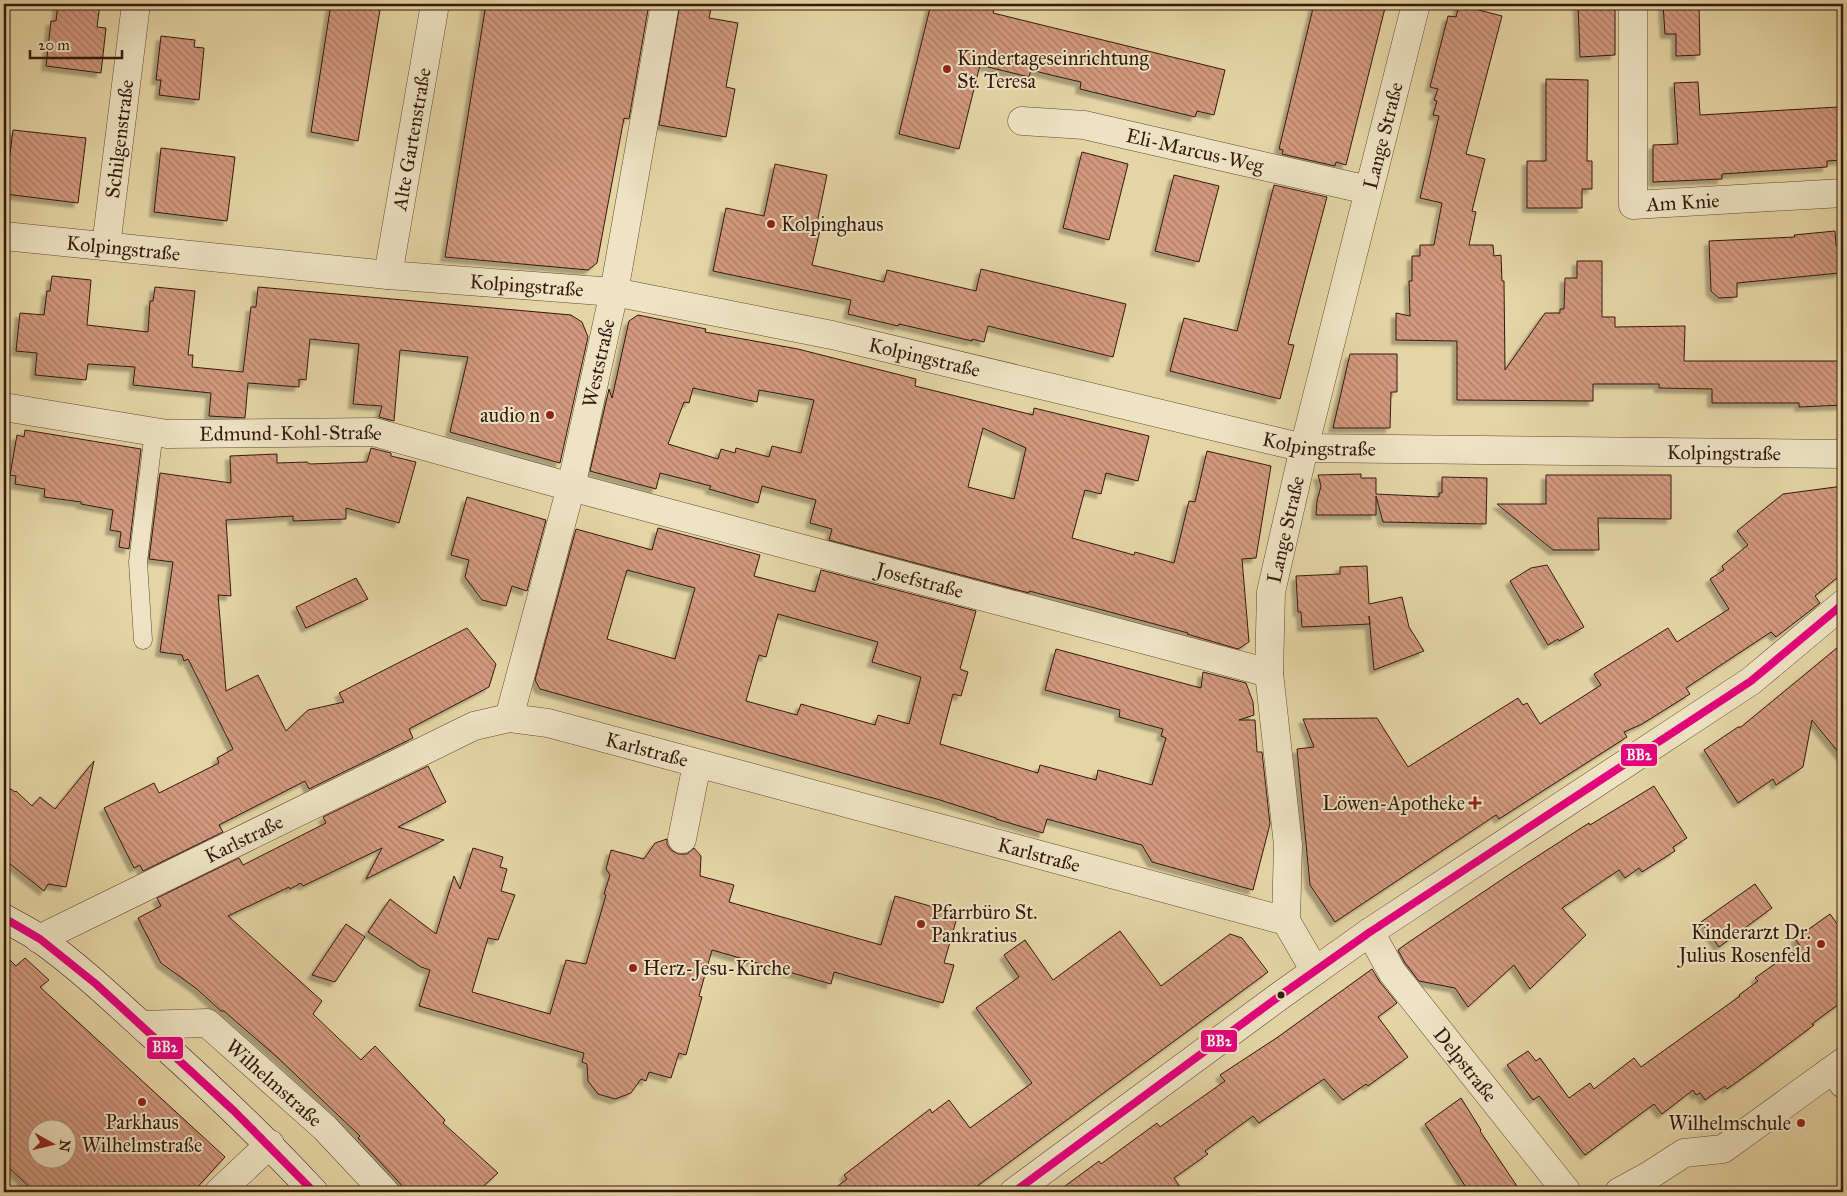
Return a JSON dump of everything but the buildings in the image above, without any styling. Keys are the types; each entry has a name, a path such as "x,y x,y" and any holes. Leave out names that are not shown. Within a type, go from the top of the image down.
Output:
{"street":[{"name":"Schilgenstraße","path":"106,246 136,4"},
{"name":"Alte Gartenstraße","path":"388,275 435,4"},
{"name":"Weststraße","path":"509,718 571,487 614,292 665,4"},
{"name":"Lange Straße","path":"1286,921 1288,845 1269,673 1271,592 1304,448 1416,4"},
{"name":"Am Knie","path":"1633,4 1633,205 1843,193"},
{"name":"Eli-Marcus-Weg","path":"1022,121 1084,125 1368,190"},
{"name":"Kolpingstraße","path":"4,236 388,275 614,292 832,335 1304,448 1843,454"},
{"name":"Edmund-Kohl-Straße","path":"4,407 168,434 374,432 571,487"},
{"name":"Josefstraße","path":"571,487 1269,673"},
{"path":"1014,1192 1370,932 1751,682 1843,604"},
{"name":"Karlstraße","path":"39,939 474,726 509,718 548,723 1286,921"},
{"path":"682,839 697,764"},
{"path":"4,918 39,939 86,976 142,1025 270,1144 314,1192"},
{"path":"1286,921 1315,971"},
{"name":"Delpstraße","path":"1370,932 1392,972 1567,1192"},
{"name":"Wilhelmstraße","path":"142,1025 207,1023 325,1128 385,1192"},
{"path":"1619,1192 1684,1153 1723,1149 1837,1074"},
{"path":"219,1192 270,1144"}],"lane":[{"path":"143,640 138,562 154,432"}],"transit line":[{"name":"BB2","path":"1014,1192 1281,995 1370,932 1751,681 1843,604"},
{"name":"BB2","path":"4,918 40,939 96,984 234,1111 314,1192"}],"place":[{"name":"Kindertageseinrichtung St. Teresa","path":"947,69"},
{"name":"Kolpinghaus","path":"771,224"},
{"name":"audio n","path":"550,415"},
{"name":"Löwen-Apotheke","path":"1475,803"},
{"name":"Pfarrbüro St. Pankratius","path":"921,924"},
{"name":"Kinderarzt Dr. Julius Rosenfeld","path":"1821,944"},
{"name":"Herz-Jesu-Kirche","path":"633,968"},
{"name":"Parkhaus Wilhelmstraße","path":"142,1102"},
{"name":"Wilhelmschule","path":"1801,1123"}]}
